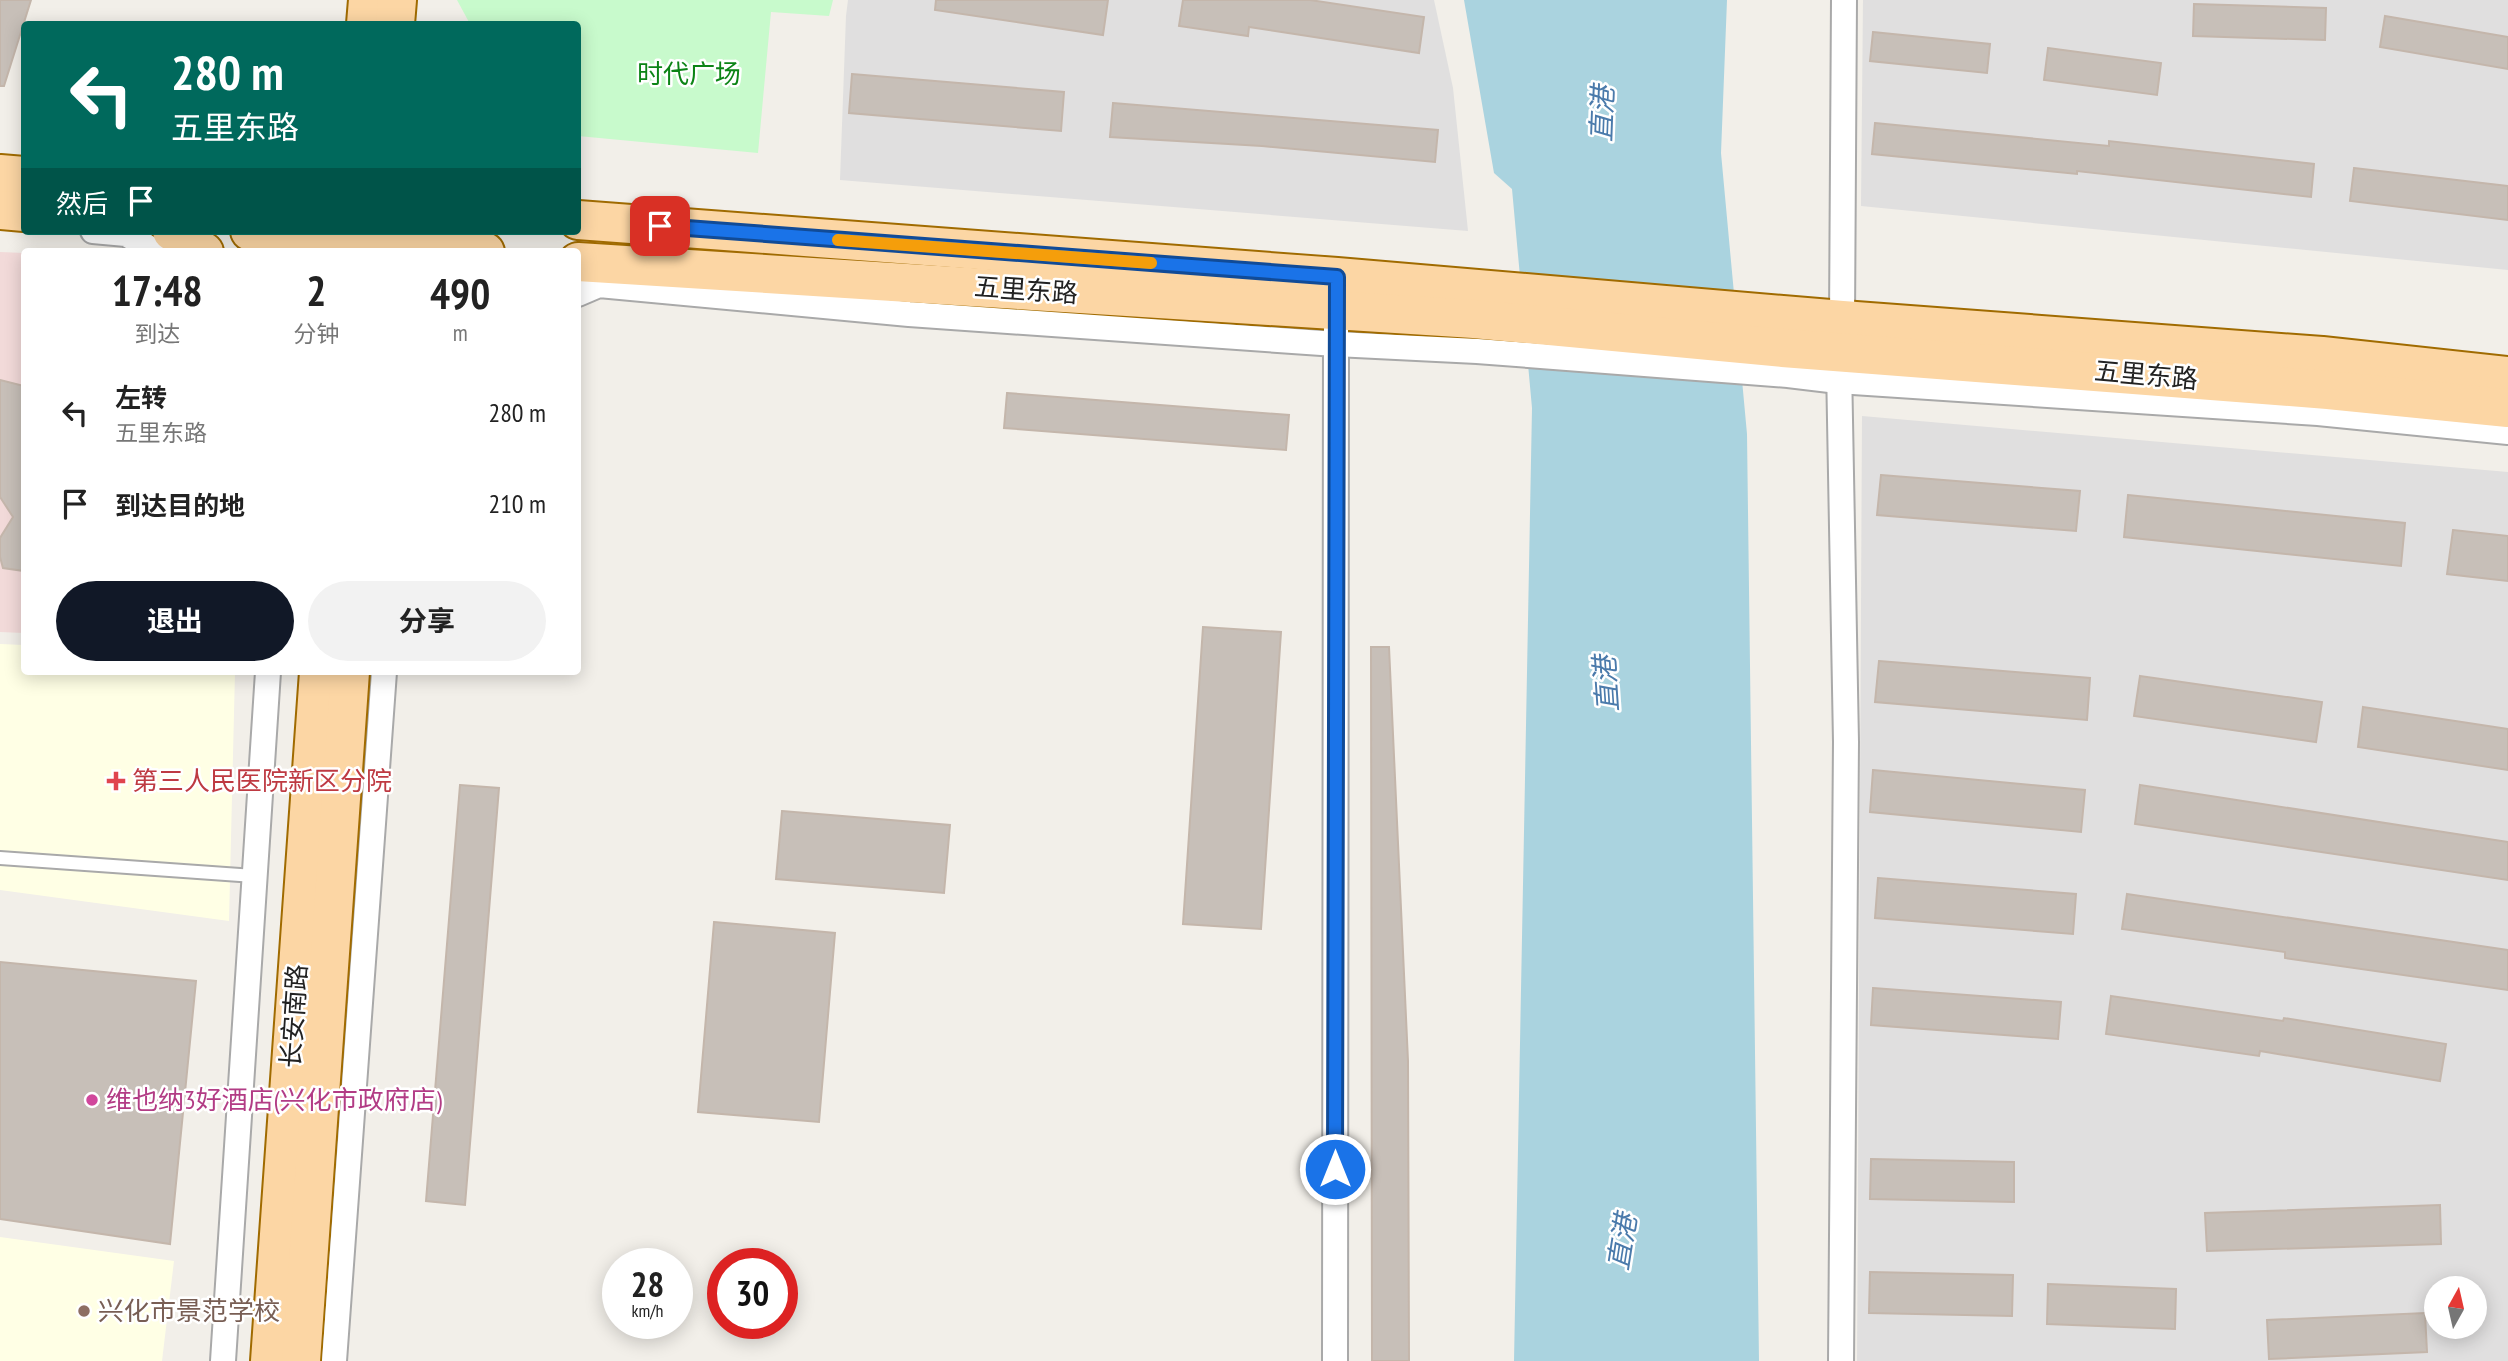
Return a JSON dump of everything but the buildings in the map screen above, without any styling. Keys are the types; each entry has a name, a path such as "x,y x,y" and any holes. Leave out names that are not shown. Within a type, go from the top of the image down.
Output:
{"main road":[{"path":"0,174 21,176"},
{"path":"0,210 21,212"},
{"name":"五里东路","path":"581,220 1336,310"},
{"path":"178,235 198,248"},
{"path":"296,235 442,248"},
{"name":"五里东路","path":"581,272 1336,310 2314,388 2508,408"},
{"name":"五里东路","path":"1840,351 2322,356 2508,376"},
{"name":"长安南路","path":"270,1361 318,675"},
{"name":"长安南路","path":"302,1361 350,675"}],"street":[{"path":"1841,1361 1846,742 1840,351 1844,0"},
{"path":"0,224 21,226"},
{"path":"128,235 149,248"},
{"path":"1335,1361 1336,310"},
{"path":"1840,351 2318,413 2508,432"},
{"path":"223,1361 268,675"},
{"path":"334,1361 384,675"}],"lane":[{"path":"0,858 254,876"}],"shaded area":[{"path":"848,0 1434,0 1453,88 1468,231 840,180"},
{"path":"1863,0 2508,0 2508,270 1861,206"},
{"path":"0,252 21,253 21,633 0,632"},
{"path":"1862,416 2508,472 2508,1361 1857,1361"},
{"name":"第三人民医院新区分院","path":"0,644 21,645 21,675 235,675 229,921 0,890"},
{"name":"兴化市景范学校","path":"0,1237 174,1261 162,1361 0,1361"}],"green space":[{"name":"时代广场","path":"457,0 833,0 829,16 771,12 758,153 581,136 581,21 468,21"}],"water":[{"name":"直港","path":"1464,0 1727,0 1721,153 1747,434 1759,1361 1514,1361 1532,408 1512,189 1494,173"}],"slow traffic":[{"path":"838,240 1151,263"}],"place":[{"name":"第三人民医院新区分院","path":"116,781"},
{"name":"维也纳3好酒店(兴化市政府店)","path":"92,1100"},
{"name":"兴化市景范学校","path":"84,1311"}],"route":[{"path":"660,226 1337,277 1335,1169"}]}
